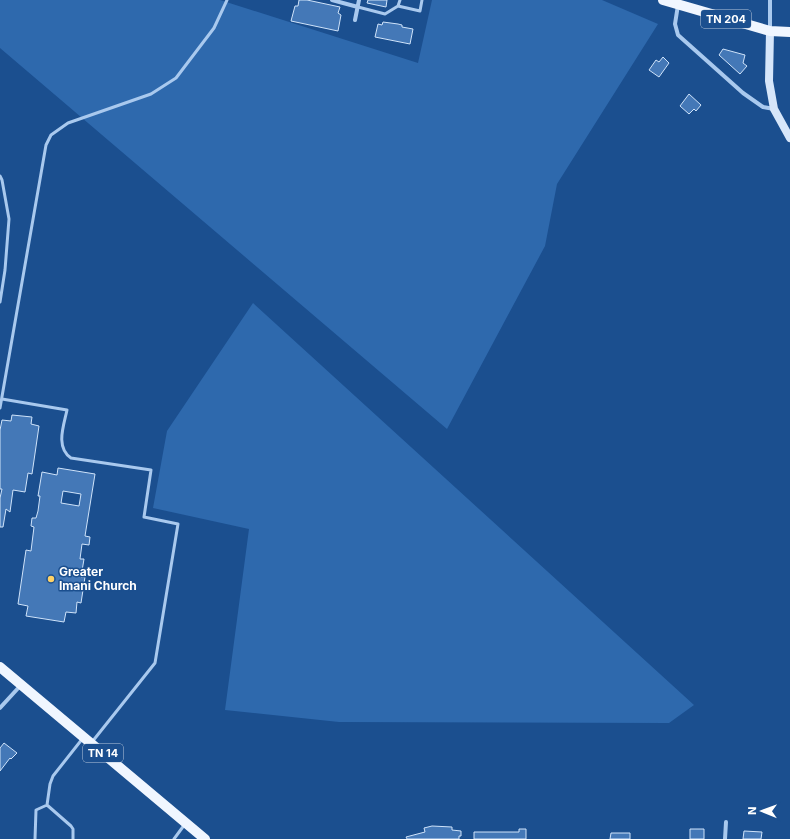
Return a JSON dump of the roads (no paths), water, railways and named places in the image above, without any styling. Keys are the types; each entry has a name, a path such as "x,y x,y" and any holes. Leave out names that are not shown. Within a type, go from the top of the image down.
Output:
{"main road":[{"name":"TN 204","path":"663,0 770,31 790,32"},
{"name":"TN 14","path":"0,668 205,839"}],"street":[{"path":"332,0 358,8"},
{"path":"355,20 359,0"},
{"path":"770,0 769,81 774,109 790,138"},
{"path":"678,5 675,24 678,35 743,93 763,107 774,109"},
{"path":"0,708 21,685"},
{"path":"724,839 726,822"}],"lane":[{"path":"0,408 44,153 51,135 68,123 151,94 176,78 214,28 227,0"},
{"path":"358,8 385,14 398,6 400,0"},
{"path":"398,6 420,10 422,0"},
{"path":"0,176 9,218 6,270 0,302"},
{"path":"2,399 67,410 62,439 64,451 67,455 71,458 151,470 144,517 178,524 155,663 88,740 53,776 46,805"},
{"path":"35,839 36,810 46,805"},
{"path":"46,805 71,826 73,829 73,839"},
{"path":"174,839 186,822"}],"place":[{"name":"Greater Imani Church","path":"51,579"}]}
